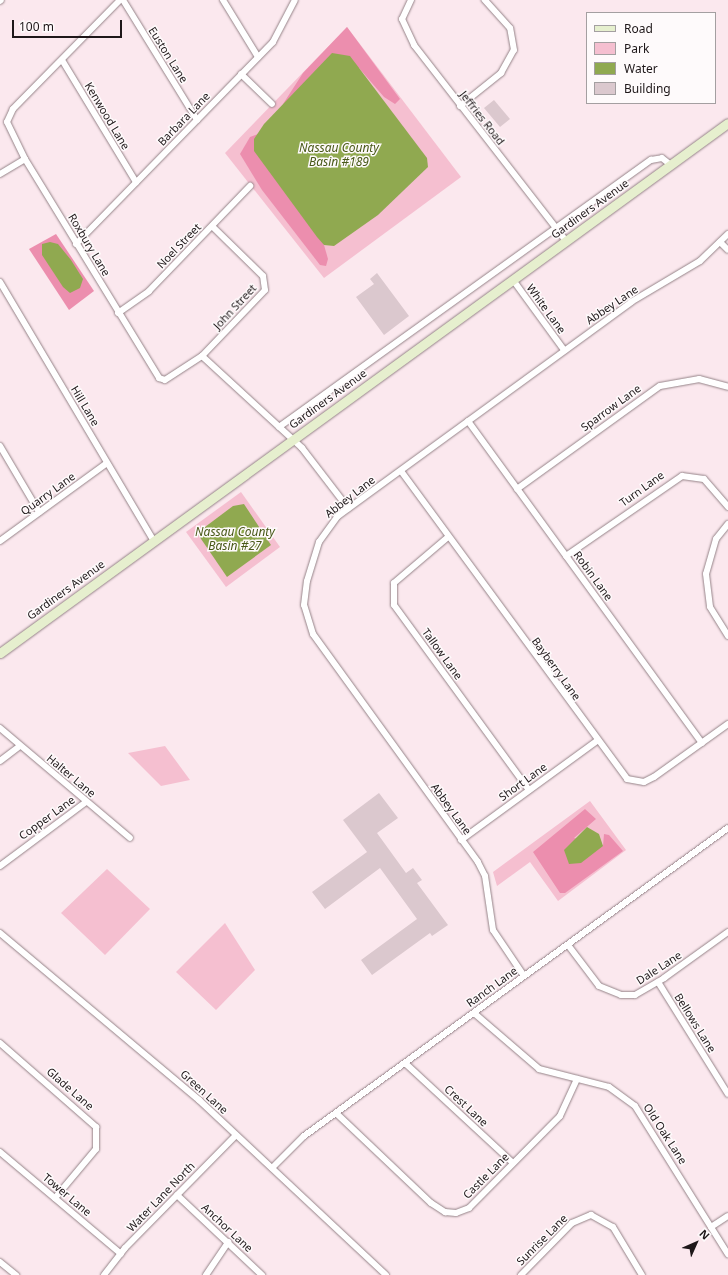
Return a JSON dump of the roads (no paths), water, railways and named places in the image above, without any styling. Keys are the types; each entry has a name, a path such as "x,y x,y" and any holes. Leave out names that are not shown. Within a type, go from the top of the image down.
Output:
{"main road":[{"name":"Gardiners Avenue","path":"0,653 728,123"}],"street":[{"path":"62,60 120,0"},
{"name":"Euston Lane","path":"123,0 197,120"},
{"path":"223,0 258,57"},
{"name":"Barbara Lane","path":"76,244 258,57 284,26 295,0"},
{"name":"Jeffries Road","path":"411,0 404,11 403,25 414,45 566,241"},
{"path":"460,106 501,73 514,50 510,28 485,0"},
{"name":"Roxbury Lane","path":"62,60 13,109 7,122 8,130 118,313 159,378 165,380 171,376"},
{"name":"Kenwood Lane","path":"62,60 136,182"},
{"path":"241,74 272,104"},
{"name":"Gardiners Avenue","path":"279,428 651,160 662,158 671,165"},
{"path":"0,174 25,159"},
{"name":"Noel Street","path":"118,313 149,291 250,186"},
{"name":"John Street","path":"171,376 202,356 259,298 267,285 255,268 212,226"},
{"name":"Abbey Lane","path":"524,976 493,930 485,876 461,840 323,649 307,618 304,593 319,542 328,526 348,508 401,471 631,302 700,261 728,234"},
{"path":"720,242 728,250"},
{"name":"White Lane","path":"513,280 564,350"},
{"name":"Hill Lane","path":"0,282 154,541"},
{"path":"202,356 293,440 348,508"},
{"name":"Sparrow Lane","path":"517,489 660,386 699,378 728,387"},
{"name":"Robin Lane","path":"468,421 702,743"},
{"path":"0,446 39,512"},
{"name":"Quarry Lane","path":"0,541 107,463"},
{"name":"Bayberry Lane","path":"401,471 618,771 635,782 654,778 728,724"},
{"name":"Turn Lane","path":"566,556 682,476 704,479 728,507"},
{"path":"728,524 716,539 706,574 710,606 728,636"},
{"name":"Tallow Lane","path":"448,537 394,583 394,604 529,790"},
{"name":"Halter Lane","path":"0,728 130,838"},
{"name":"Short Lane","path":"461,840 597,741"},
{"path":"0,761 20,746"},
{"name":"Copper Lane","path":"0,866 86,802"},
{"name":"Ranch Lane","path":"272,1168 304,1136 728,828"},
{"name":"Dale Lane","path":"568,945 594,981 609,992 635,995 658,982 728,932"},
{"name":"Green Lane","path":"0,933 236,1135 386,1275"},
{"name":"Bellows Lane","path":"658,982 728,1094"},
{"name":"Old Oak Lane","path":"474,1013 528,1062 547,1072 609,1087 635,1106 728,1254"},
{"name":"Glade Lane","path":"0,1043 96,1128 96,1149 55,1198"},
{"name":"Crest Lane","path":"405,1063 513,1164"},
{"name":"Castle Lane","path":"336,1113 445,1212 469,1208 513,1164 560,1116 577,1079"},
{"name":"Water Lane North","path":"104,1275 121,1254 236,1135"},
{"name":"Tower Lane","path":"0,1152 121,1254"},
{"name":"Anchor Lane","path":"178,1195 262,1275"},
{"name":"Sunrise Lane","path":"521,1275 572,1223 591,1215 613,1227 642,1275"},
{"path":"711,1227 728,1216"},
{"path":"206,1275 228,1242"},
{"path":"0,1262 16,1275"}],"water":[{"name":"Nassau County Basin #189","path":"332,53 350,56 427,158 428,167 378,215 334,246 324,245 317,237 254,151 254,139 264,124"},
{"path":"50,242 58,244 71,260 83,279 80,288 70,293 63,287 42,255 42,244"},
{"name":"Nassau County Basin #27","path":"244,504 271,545 227,577 197,533 233,506"},
{"path":"587,827 599,834 603,846 581,863 569,864 564,850"}]}
